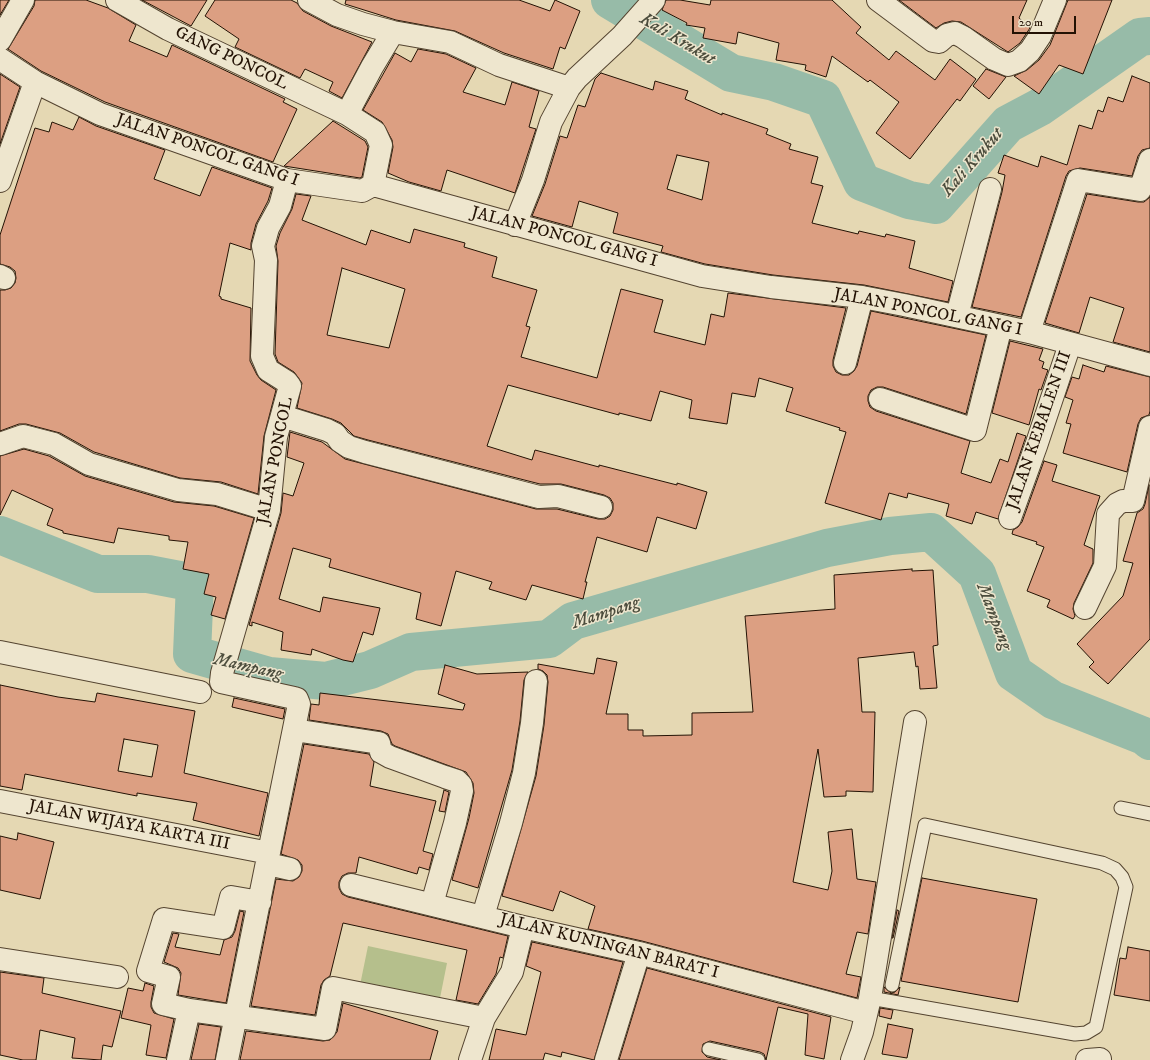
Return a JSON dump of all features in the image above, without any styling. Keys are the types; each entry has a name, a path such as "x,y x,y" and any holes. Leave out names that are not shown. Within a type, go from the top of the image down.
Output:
{"street":[{"path":"0,40 23,0"},
{"name":"GANG PONCOL","path":"117,0 168,29 347,114 375,132 381,145 373,185"},
{"path":"309,0 337,15 393,32 450,42 499,64 569,88"},
{"path":"515,224 533,180 551,122 569,88 577,78 622,36 654,0"},
{"path":"878,0 933,42 939,42 947,35 955,33 994,59 1008,65 1019,61 1030,51 1040,36 1055,0"},
{"path":"347,114 393,32"},
{"name":"JALAN PONCOL GANG I","path":"0,59 35,82 100,114 287,180 362,191 373,185 702,276 771,287 862,297 1029,332 1150,365"},
{"path":"0,181 35,82"},
{"path":"1029,332 1078,180 1140,190 1150,160"},
{"name":"JALAN PONCOL","path":"287,180 280,206 270,223 263,246 266,260 262,356 264,364 268,370 287,382 290,386 276,437 269,510 223,670 297,699 300,704 294,730"},
{"path":"957,316 990,189"},
{"path":"845,363 862,297"},
{"path":"880,399 975,430 1001,326"},
{"name":"JALAN KEBALEN III","path":"1010,518 1070,344"},
{"path":"282,416 327,430 335,434 340,441 349,447 365,452 531,495 558,496 601,507"},
{"path":"1085,608 1105,566 1108,514 1117,504 1134,501 1150,427"},
{"path":"0,444 23,436 54,444 89,464 178,490 217,494 269,510"},
{"path":"0,652 200,692"},
{"path":"483,916 511,823 522,780 532,723 536,681"},
{"path":"852,1060 878,1003 915,722"},
{"path":"228,1060 260,902 263,858 294,730 379,743 381,752 390,757 451,779 461,785 462,791 455,823 432,904"},
{"name":"JALAN WIJAYA KARTA III","path":"0,801 263,858 290,869"},
{"name":"JALAN KUNINGAN BARAT I","path":"351,885 523,927 878,1003"},
{"path":"260,902 231,897 223,928 164,919 148,971 170,977 163,1004 189,1010 324,1028 333,988 484,1018"},
{"path":"470,1060 484,1018 512,972 523,927"},
{"path":"606,1060 639,952"},
{"path":"0,959 117,977"},
{"path":"178,1060 189,1010"}],"lane":[{"path":"1121,808 1150,814"},
{"path":"878,1003 1075,1034 1086,1033 1096,1027 1126,887 1122,877 1116,869 1102,863 925,825 892,985"},
{"path":"709,1049 758,1060"}],"green space":[{"path":"368,946 447,963 438,1008 359,990"}],"building":[{"path":"0,0 9,0 0,15"},
{"path":"35,0 86,0 108,8 136,25 129,41 167,57 172,45 285,99 283,102 297,109 273,162 105,102 41,71 8,49 34,6"},
{"path":"142,0 207,0 191,26"},
{"path":"215,0 291,0 297,3 303,11 331,26 372,42 342,98 329,91 333,82 305,69 300,78 235,47 239,39 205,16"},
{"path":"346,0 519,0 550,11 555,0 580,11 565,49 560,47 553,69 504,53 455,31 396,20 345,4"},
{"path":"666,0 680,0 710,5 711,0 832,0 861,27 856,33 889,60 896,51 935,80 950,59 976,79 960,101 957,99 910,159 876,133 899,102 870,80 868,82 832,56 826,77 805,70 806,65 776,60 779,43 738,32 736,44 703,38 705,28 686,25 687,23 662,10"},
{"path":"899,0 1027,0 1019,18 1030,28 1020,43 1008,52 961,22 952,21 944,23 936,28"},
{"path":"1068,0 1112,0 1083,74 1059,65 1039,94 1014,76 1027,70 1039,60 1050,45"},
{"path":"418,49 446,54 476,68 463,92 505,105 512,82 539,91 529,127 536,129 515,193 447,170 441,191 409,182 388,173 393,147 392,140 382,122 363,110 395,53 411,62"},
{"path":"986,69 1006,77 989,99 973,86"},
{"path":"601,73 653,90 655,81 688,91 685,99 722,115 722,113 768,129 766,134 791,144 789,149 818,157 811,183 823,186 812,223 858,234 859,231 885,237 886,234 915,241 909,268 953,281 948,302 864,285 773,275 705,264 661,252 663,246 613,233 618,213 579,201 572,227 532,216 545,184 560,136 567,138 578,105 585,107 595,79","holes":["677,155 709,162 702,200 667,189"]},
{"path":"0,74 20,87 0,144"},
{"path":"1132,76 1150,83 1150,148 1142,150 1138,156 1132,176 1080,168 1069,171 1066,176 1021,317 972,307 1002,192 1005,175 998,173 1004,155 1038,167 1041,156 1067,165 1079,125 1092,129 1098,110 1103,112 1108,97 1123,102"},
{"path":"79,117 96,126 165,150 154,179 200,196 212,167 272,188 268,201 256,224 251,243 251,250 230,243 219,296 221,299 251,308 250,361 261,380 276,390 264,436 258,494 221,482 180,478 94,452 60,433 26,424 19,424 0,431 0,290 11,288 15,283 16,278 15,271 10,267 0,264 0,235 35,128 49,132 52,122 73,130"},
{"path":"333,121 365,141 368,147 362,177 360,178 284,166"},
{"path":"296,194 311,196 302,220 366,245 371,230 410,243 414,229 465,243 464,247 497,257 492,277 537,290 526,326 530,327 521,357 597,378 621,289 663,300 654,332 705,345 711,314 724,317 728,293 846,308 833,360 833,366 836,372 842,375 849,375 857,366 871,311 986,335 966,414 883,387 877,387 871,390 868,396 868,401 870,407 876,411 970,441 961,473 991,483 1000,459 1008,462 1017,433 1026,436 998,519 976,512 972,524 946,516 949,504 908,493 907,498 889,493 881,520 825,503 846,432 839,430 840,428 786,411 793,388 759,378 755,397 732,393 727,424 689,418 692,400 660,391 651,421 619,413 619,415 508,385 487,446 532,460 535,450 599,467 599,465 677,485 677,483 707,492 696,529 657,517 647,552 597,537 585,582 587,582 583,599 532,585 526,600 489,589 492,582 456,571 441,626 416,619 421,593 329,567 331,559 293,548 279,599 320,612 323,597 380,608 373,635 363,632 353,662 312,649 311,655 281,650 283,632 252,622 252,626 249,625 281,513 283,493 293,496 304,463 287,457 290,432 322,442 345,459 536,509 557,509 598,519 605,519 610,516 613,510 613,503 610,498 604,495 561,484 540,484 368,440 354,436 341,423 297,408 302,383 294,372 278,362 275,354 278,261 276,246 280,233 292,209","holes":["342,268 405,289 389,348 327,335"]},
{"path":"1087,194 1138,202 1144,202 1150,197 1150,352 1113,342 1124,308 1090,297 1079,333 1045,323"},
{"path":"1010,341 1043,349 1039,360 1044,362 1042,368 1048,370 1041,390 1039,389 1029,425 992,413"},
{"path":"1083,365 1104,372 1106,366 1150,377 1150,411 1149,415 1141,418 1138,424 1127,472 1063,453 1071,424 1066,423 1073,400 1065,397 1072,377 1079,379"},
{"path":"24,449 49,456 85,476 174,502 214,506 254,518 225,619 211,615 216,597 204,594 209,574 183,569 188,542 169,540 169,536 118,528 114,543 63,533 63,531 47,525 53,509 12,490 0,515 0,456"},
{"path":"1044,461 1057,465 1052,481 1100,496 1084,545 1093,549 1093,563 1074,603 1073,609 1075,616 1073,619 1047,607 1050,600 1027,591 1044,547 1036,544 1037,542 1012,534 1013,530 1022,522"},
{"path":"1149,485 1150,639 1108,684 1089,667 1094,662 1077,644 1123,596 1133,563 1123,561 1137,513 1143,509 1145,504"},
{"path":"912,569 912,571 933,570 938,645 933,646 937,688 920,689 918,666 916,667 914,652 858,658 862,712 875,712 873,792 846,791 846,796 824,797 818,749 793,882 828,890 832,871 828,832 852,829 857,879 876,882 868,934 857,932 846,974 861,977 857,998 642,941 588,929 595,906 560,891 553,911 502,896 536,776 544,725 548,682 547,675 538,669 538,664 594,674 597,658 617,662 606,714 628,714 628,730 643,730 643,736 692,735 692,713 753,712 745,616 835,609 834,575"},
{"path":"445,665 477,674 528,672 524,680 520,721 512,770 478,888 452,880 469,818 474,793 473,783 466,772 395,746 392,744 388,734 381,731 309,720 311,704 319,705 320,693 463,710 465,704 438,694"},
{"path":"0,685 58,697 95,702 97,693 195,711 184,773 268,793 259,836 193,820 197,803 137,793 137,796 25,774 22,790 0,786","holes":["124,739 158,745 152,777 118,771"]},
{"path":"234,698 285,709 283,719 232,707"},
{"path":"304,744 369,754 374,762 370,786 436,801 423,851 433,854 429,870 419,867 417,874 359,857 356,873 348,873 342,876 339,882 339,888 342,894 348,897 508,936 503,958 500,957 496,974 478,1004 456,1000 467,950 343,923 330,976 324,980 321,985 315,1015 251,1006 276,879 293,881 299,877 302,871 302,865 298,860 281,854"},
{"path":"444,790 449,792 445,812 439,811"},
{"path":"18,833 54,842 40,899 0,890 0,836 17,840"},
{"path":"922,878 1037,899 1018,1002 901,981"},
{"path":"897,910 899,911 892,938"},
{"path":"240,911 244,912 226,1003 178,995 181,973 178,968 164,962 173,933 179,934 175,947 220,955 224,940 232,937 235,931"},
{"path":"532,942 623,962 594,1060 562,1052 561,1057 545,1053 543,1060 489,1060 496,1029 526,1035 541,972 526,966"},
{"path":"1128,947 1150,951 1150,1001 1114,995 1120,958 1126,959"},
{"path":"647,968 831,1017 824,1059 805,1055 808,1014 778,1007 766,1060 764,1054 760,1052 710,1041 703,1044 702,1052 707,1057 721,1060 619,1060"},
{"path":"0,972 44,978 42,993 121,1011 112,1047 103,1045 101,1060 72,1058 75,1038 40,1030 36,1060 23,1060 0,1055"},
{"path":"145,983 154,986 151,1007 154,1013 174,1019 166,1058 146,1055 151,1025 121,1018 128,988 143,991"},
{"path":"884,987 891,993 895,992 900,987 898,995 884,992"},
{"path":"343,1003 438,1031 430,1060 240,1060 246,1031 323,1041 330,1040 337,1032"},
{"path":"880,1008 893,1010 891,1019 879,1016"},
{"path":"199,1024 221,1027 215,1060 191,1060"},
{"path":"888,1024 913,1029 907,1058 882,1054"}],"waterway":[{"name":"Kali Krukut","path":"610,0 731,73 774,82 823,99 862,182 909,200 936,205 1008,124 1040,107 1140,37 1150,36"},
{"name":"Mampang","path":"0,535 98,574 148,574 195,583 192,654 269,676 326,681 370,670 411,652 549,639 573,621 827,548 890,536 931,532 977,574 1014,673 1053,700 1144,736 1150,741"}]}
